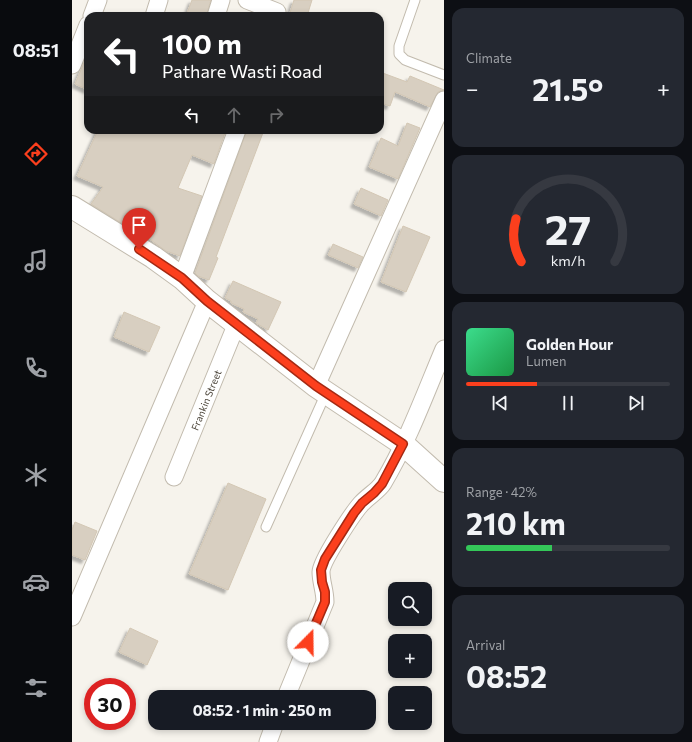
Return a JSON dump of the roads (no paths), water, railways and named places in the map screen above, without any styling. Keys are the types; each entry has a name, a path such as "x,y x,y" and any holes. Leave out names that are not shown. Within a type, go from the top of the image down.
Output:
{"street":[{"path":"94,12 98,0"},
{"path":"155,12 159,0"},
{"path":"217,12 221,0"},
{"path":"247,0 278,9"},
{"path":"72,65 84,35"},
{"path":"321,389 444,100"},
{"path":"182,278 235,134"},
{"path":"72,207 153,257 182,278 207,301 321,389 403,444 444,481"},
{"path":"72,617 207,301"},
{"name":"Frankin Street","path":"174,477 237,323"},
{"path":"289,690 325,602 325,592 321,570 325,559 354,513 382,484 403,444 444,349"},
{"path":"268,742 272,730"}],"lane":[{"path":"415,0 399,46 399,54 405,60 444,75"},
{"path":"266,527 321,389"}]}
